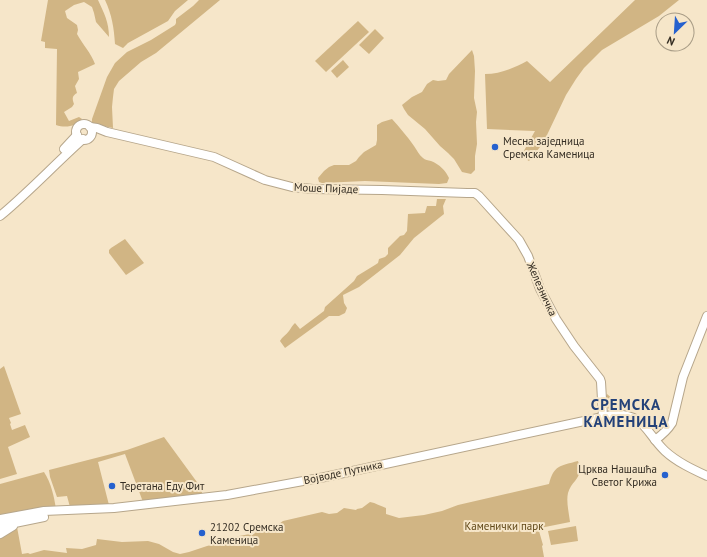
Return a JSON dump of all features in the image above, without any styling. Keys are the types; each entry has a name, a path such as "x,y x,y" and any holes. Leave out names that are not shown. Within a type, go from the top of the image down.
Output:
{"street":[{"path":"15,203 28,184 60,153 80,137 88,138 90,131 85,124 79,126 76,130 80,137"},
{"name":"Моше Пијаде","path":"90,131 107,132 214,157 265,180 292,187 313,189 472,193 477,194 481,198"},
{"path":"0,216 51,169 72,148 80,137"},
{"name":"Железничка","path":"481,198 520,242 528,256 540,289 556,319 574,346 600,379 603,417"},
{"path":"654,440 664,433 672,423 683,377 707,316"},
{"name":"Војводе Путника","path":"0,519 58,510 80,510 227,496 325,477 618,415 636,419 642,423 664,451 679,462 707,476"},
{"name":"Војводе Путника","path":"0,526 80,510"},
{"path":"0,534 10,527 22,522"}],"green space":[{"path":"48,0 98,0 106,18 108,27 109,37 96,22 92,7 84,2 74,5 65,11 67,18 77,25 77,34 95,64 78,72 79,79 75,86 77,93 73,97 74,104 64,112 69,121 79,117 82,119 77,124 70,126 56,125 57,49 45,48 45,42 41,41"},
{"path":"105,0 188,0 175,11 168,21 128,43 123,48 115,44 112,22"},
{"path":"199,0 220,0 156,53 141,62 119,81 114,89 112,107 113,128 94,124 92,119 107,77 115,63 127,52 151,40 175,25 176,19"},
{"path":"635,0 679,0 664,12 655,12 655,18 602,50 584,68 566,95 540,147 529,161 521,156 535,131 487,129 485,74 507,70 527,61 550,82"},
{"path":"358,21 369,32 326,72 315,61"},
{"path":"375,29 384,38 369,54 359,45"},
{"path":"472,50 475,71 474,98 477,112 477,144 475,170 471,174 462,172 454,159 425,129 408,115 402,105 412,97 422,92 427,84 433,80 446,80 449,74"},
{"path":"343,60 349,67 337,78 331,71"},
{"path":"392,119 422,157 437,164 444,170 449,178 447,183 365,181 319,182 318,178 329,167 334,165 349,165 356,161 364,152 376,145 377,125"},
{"path":"437,199 446,199 443,206 444,214 414,238 400,255 359,287 343,295 344,303 347,308 345,313 339,316 329,316 285,348 280,341 295,323 300,329 324,311 325,307 354,281 357,276 378,263 379,259 388,254 388,248 407,231 408,214 425,213 427,206 436,206"},
{"path":"125,239 144,263 126,275 109,253 111,248"},
{"path":"4,366 21,414 9,418 12,430 25,425 30,437 8,447 17,474 0,479 0,369"},
{"path":"607,394 617,403 615,410 610,410 607,407"},
{"path":"164,437 202,489 202,496 143,502 125,454 98,462 109,505 70,507 67,496 57,497 49,470 127,450"},
{"name":"Каменички парк","path":"578,461 580,472 567,496 570,522 540,528 539,531 543,545 544,557 0,557 0,538 17,527 22,554 30,554 44,550 67,553 66,548 82,549 96,545 97,539 122,542 148,541 159,544 173,552 180,554 227,541 239,536 250,534 251,536 260,530 283,521 322,512 329,514 337,513 344,508 356,510 362,508 370,502 386,508 386,514 399,518 424,515 442,511 458,505 549,484 553,473 559,467"},
{"path":"44,472 52,490 56,509 0,516 0,484"},
{"path":"576,526 578,541 551,545 548,531"}],"place":[{"name":"Месна заједница Сремска Каменица","path":"495,147"},
{"name":"Црква Нашашћа Светог Крижа","path":"665,475"},
{"name":"Теретана Еду Фит","path":"112,486"},
{"name":"21202 Сремска Каменица","path":"202,533"}],"district":[{"name":"СРЕМСКА КАМЕНИЦА","path":"626,414"}]}
